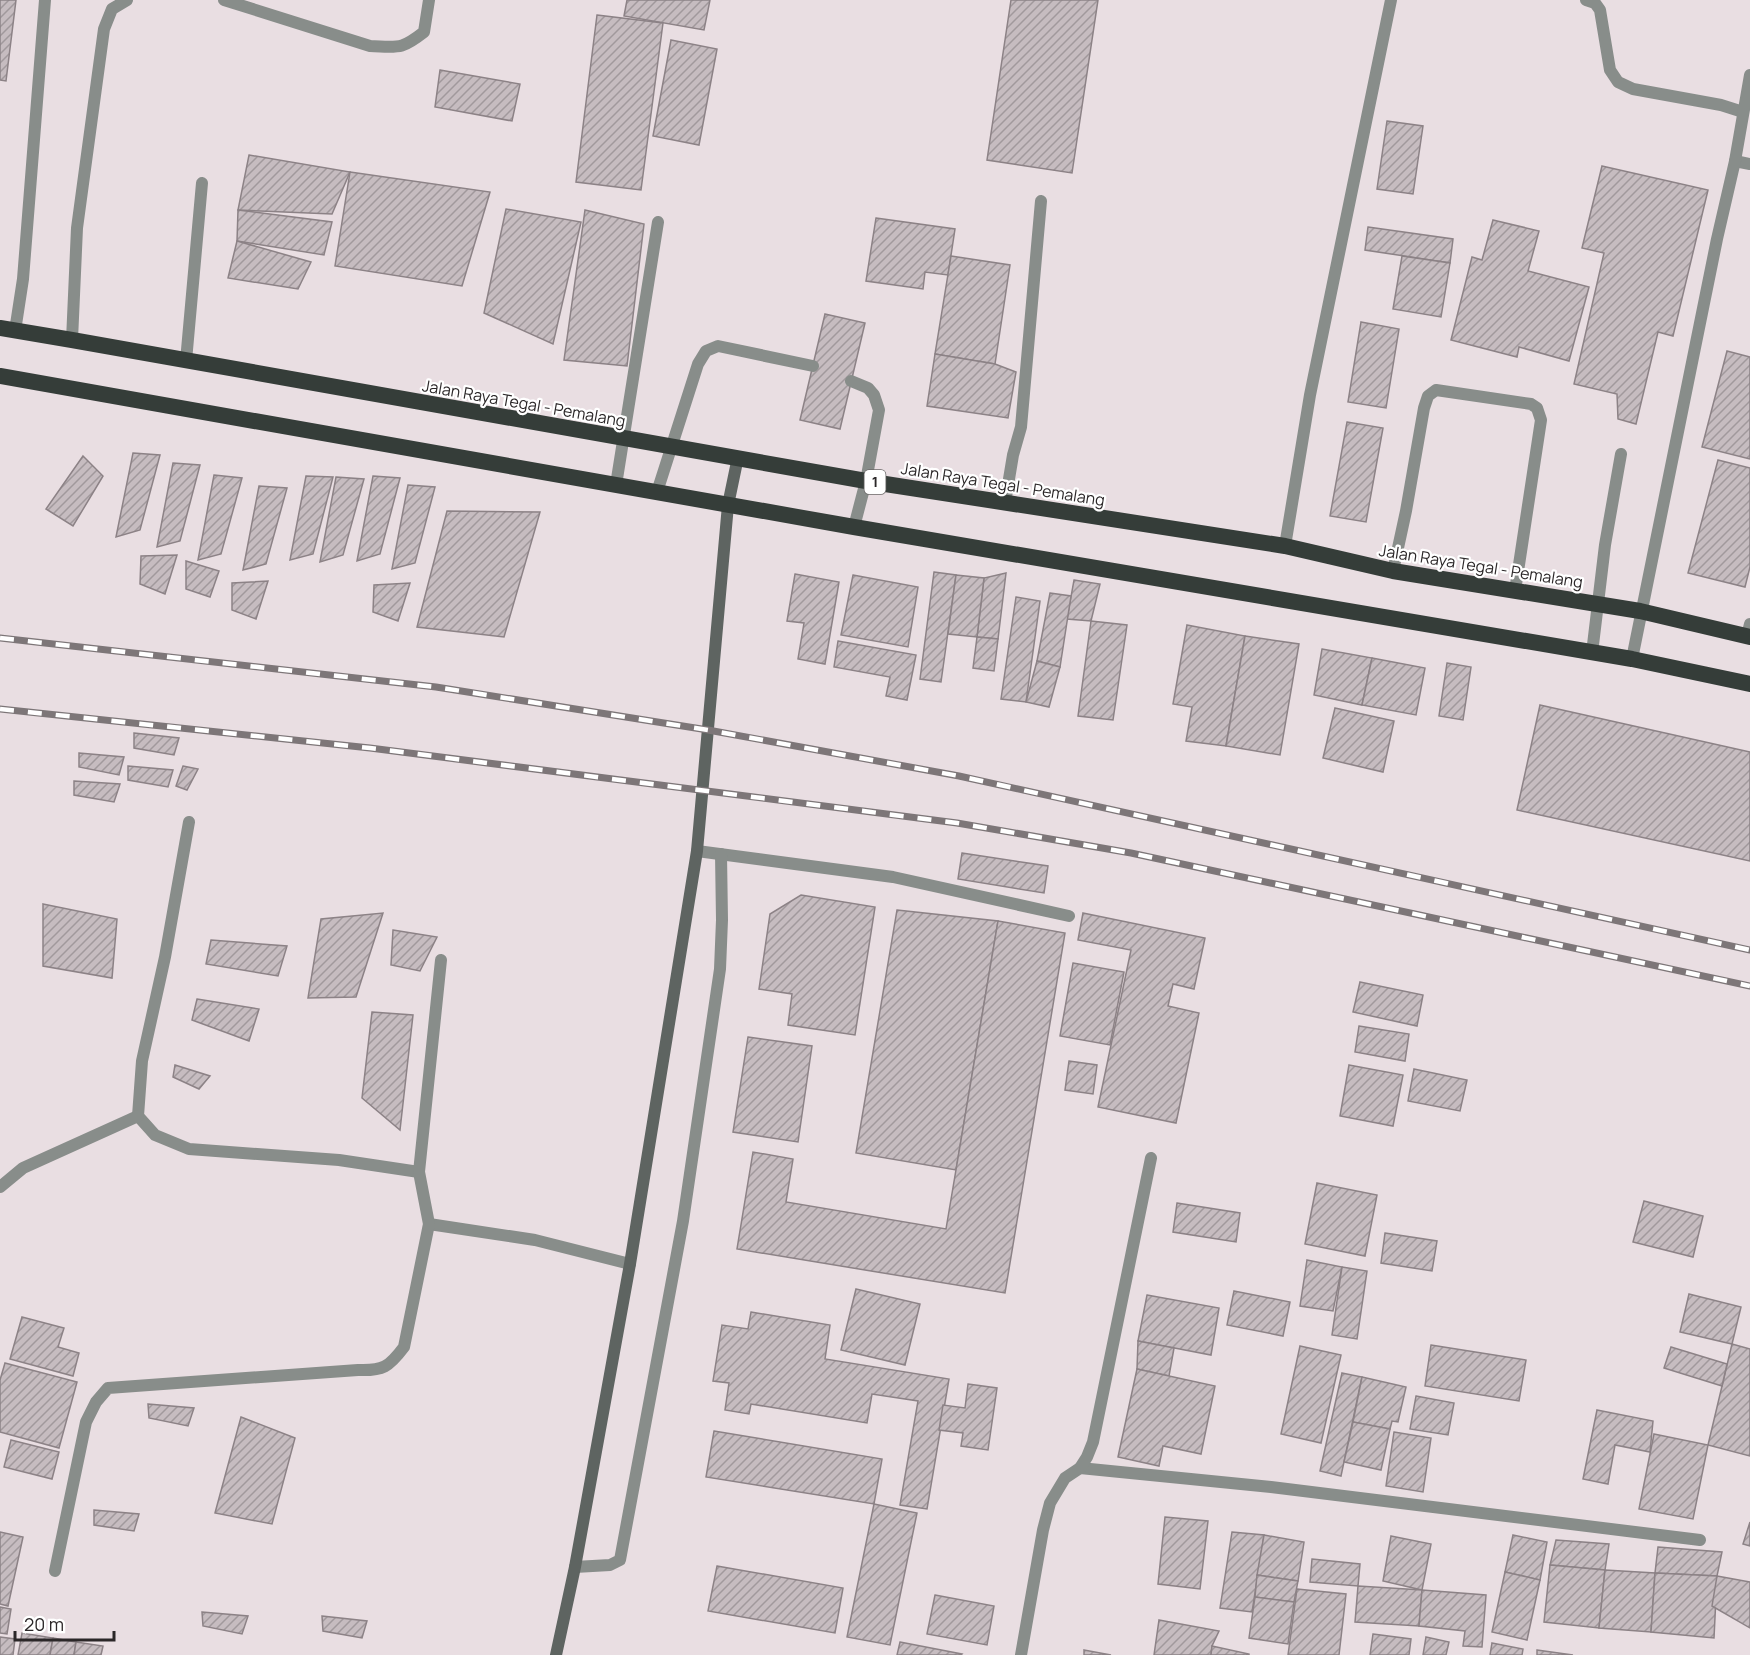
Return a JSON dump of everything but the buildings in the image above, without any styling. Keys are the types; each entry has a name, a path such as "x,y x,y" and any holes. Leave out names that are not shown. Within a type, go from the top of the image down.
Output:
{"highway":[{"name":"Jalan Raya Tegal - Pemalang","path":"7,330 866,481 1285,546 1392,571 1598,603 1749,632"},
{"path":"0,376 854,527 1632,659 1750,684"}],"main road":[{"path":"556,1655 575,1567 630,1264 697,851 728,505 738,457"}],"street":[{"path":"7,330 23,279 45,0"},
{"path":"72,340 77,228 104,29 112,9 127,0"},
{"path":"224,0 370,46 406,46 424,32 429,0"},
{"path":"1285,546 1310,395 1391,0"},
{"path":"1586,0 1595,3 1600,10 1610,70 1618,82 1633,89 1721,105 1743,112"},
{"path":"1632,659 1640,611 1735,161 1750,75"},
{"path":"1735,161 1750,164"},
{"path":"186,361 202,183"},
{"path":"1005,503 1020,427 1041,201"},
{"path":"616,485 658,222"},
{"path":"657,492 698,364 706,351 718,346 813,366"},
{"path":"851,381 868,388 874,395 879,410 866,481 854,527"},
{"path":"1392,571 1428,396 1436,390 1531,404 1537,408 1540,420 1515,591"},
{"path":"1592,652 1605,546 1621,454"},
{"path":"189,822 165,957 142,1060 138,1116 155,1135 189,1149 339,1160 419,1172"},
{"path":"697,851 893,877 1069,916"},
{"path":"575,1567 610,1565 620,1560 683,1221 711,1026 720,959 721,854"},
{"path":"55,1571 86,1422 96,1402 108,1388 358,1370 377,1371 392,1362 404,1347 429,1224 419,1172 441,960"},
{"path":"0,1187 23,1167 138,1116"},
{"path":"1022,1655 1043,1530 1050,1503 1065,1478 1080,1468 1088,1457 1093,1442 1151,1158"},
{"path":"429,1224 535,1240 630,1264"},
{"path":"1080,1468 1271,1487 1700,1540"}],"railway":[{"path":"0,638 436,687 708,730 959,776 1750,950"},
{"path":"0,709 370,748 957,823 1131,853 1750,986"}]}
